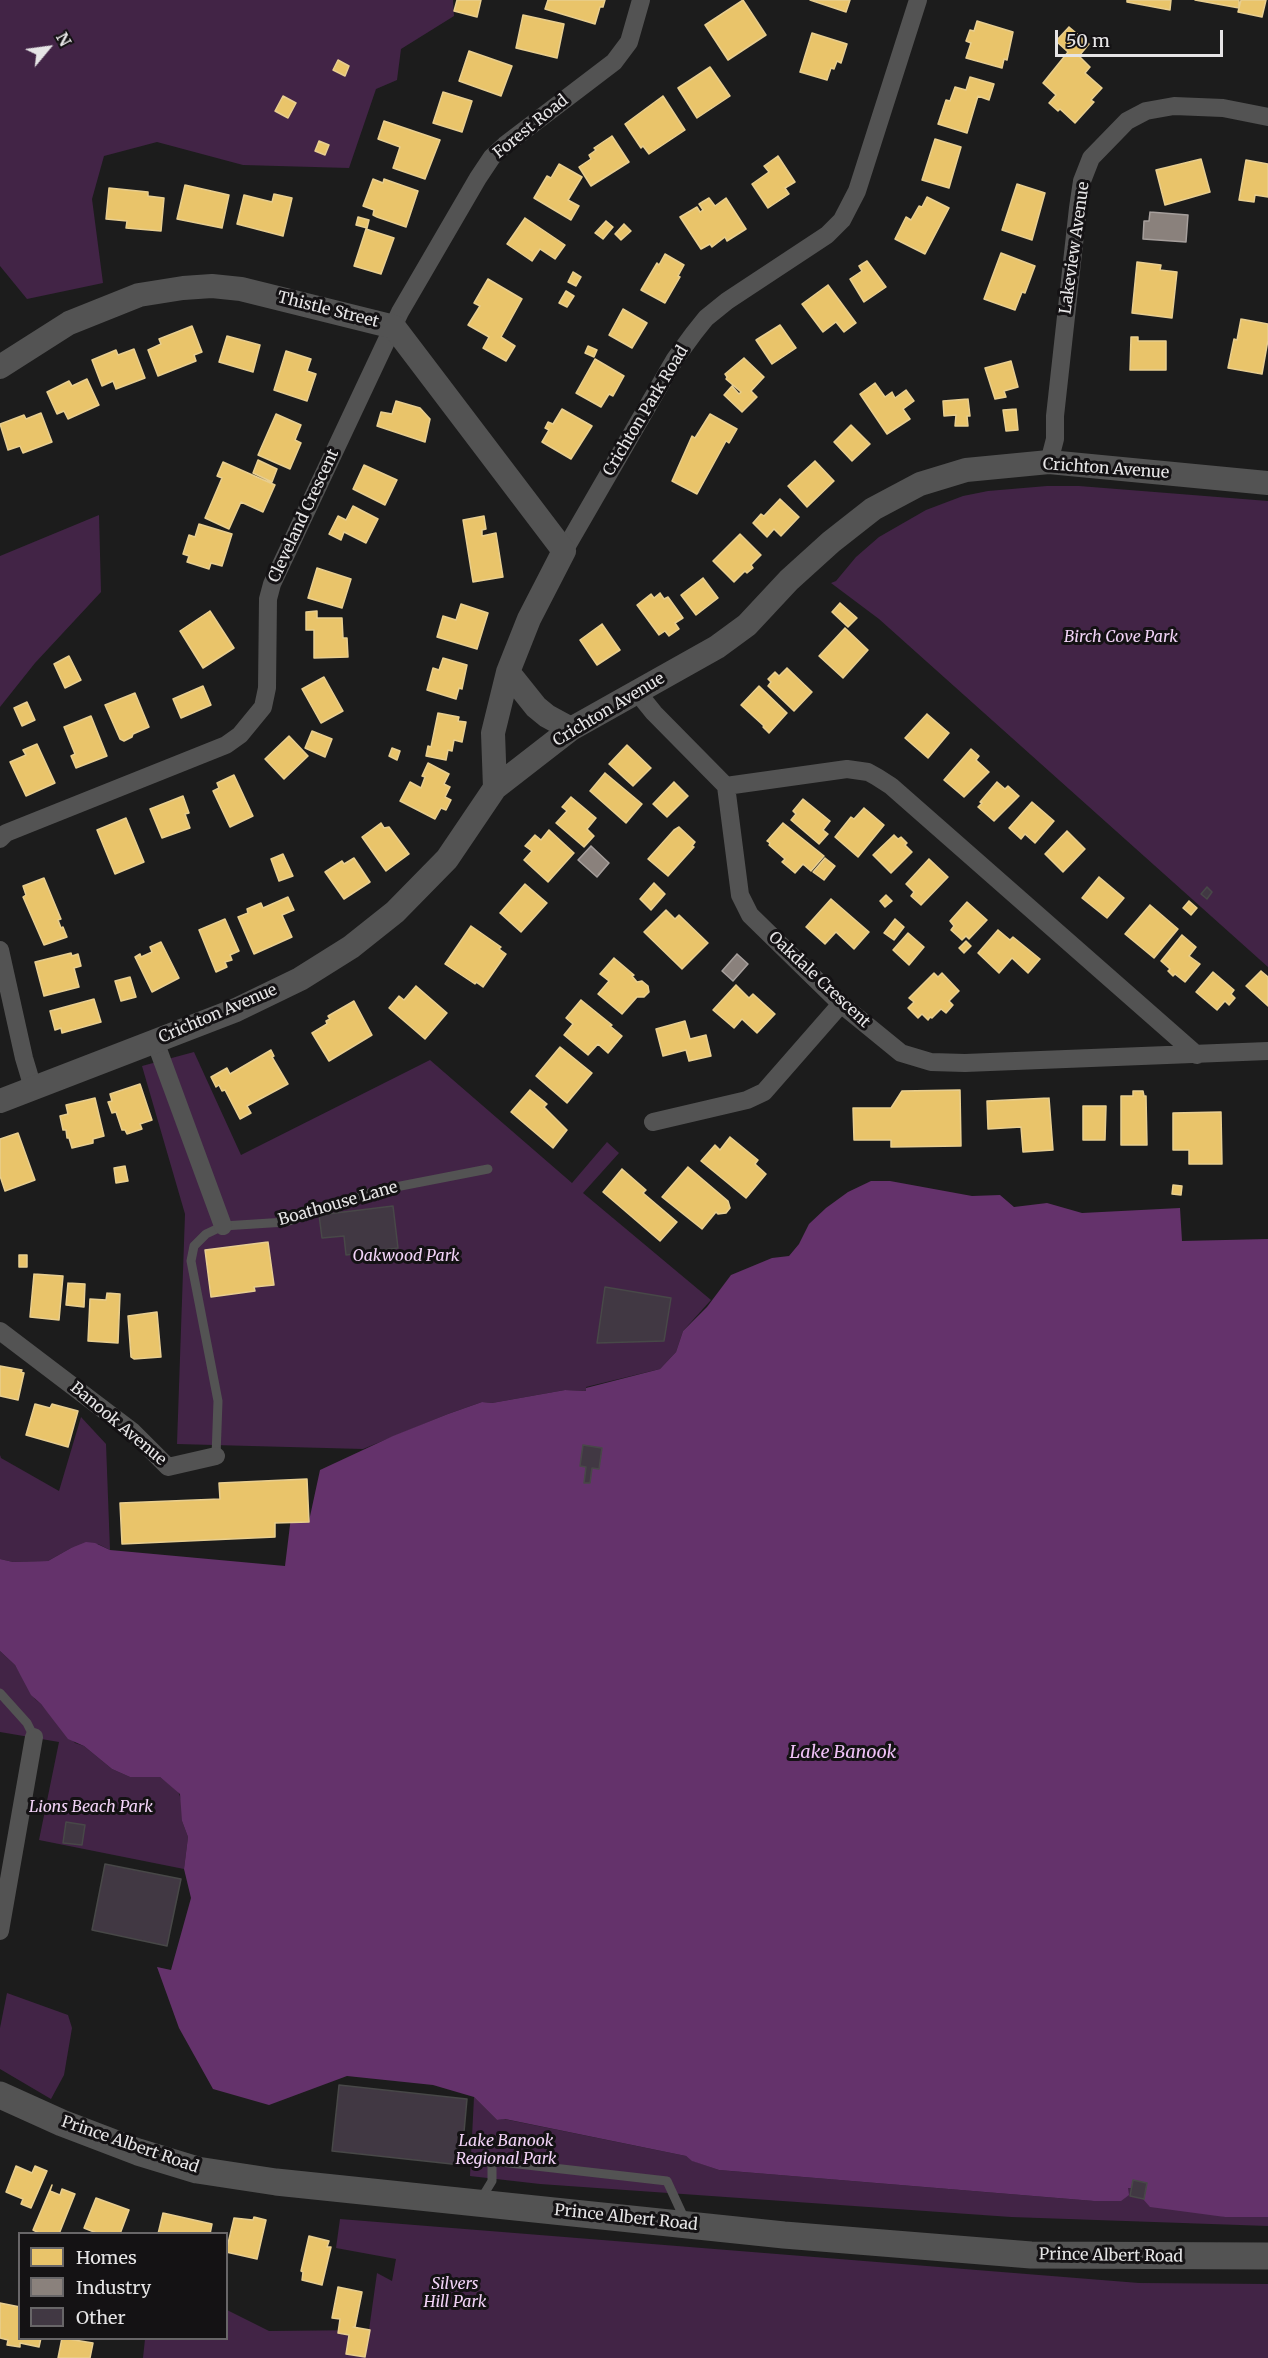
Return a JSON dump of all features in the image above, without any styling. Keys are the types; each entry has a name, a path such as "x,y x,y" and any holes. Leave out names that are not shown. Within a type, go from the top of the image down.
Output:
{"main road":[{"name":"Prince Albert Road","path":"0,2095 62,2123 138,2152 197,2170 276,2182 784,2235 1031,2255 1221,2258 1268,2256"}],"street":[{"name":"Forest Road","path":"394,327 400,312 492,157 614,62 629,42 641,0"},
{"name":"Crichton Park Road","path":"495,788 493,733 508,672 529,619 564,551 675,359 706,318 727,301 827,235 842,220 857,191 918,0"},
{"name":"Lakeview Avenue","path":"1049,462 1055,439 1055,416 1078,208 1082,181 1091,158 1127,121 1146,111 1174,106 1223,108 1268,117"},
{"name":"Thistle Street","path":"0,367 69,323 139,295 183,288 212,286 241,289 394,327 564,551"},
{"name":"Cleveland Crescent","path":"0,839 6,833 226,745 240,735 263,707 267,688 268,598 272,584 394,327"},
{"name":"Crichton Avenue","path":"0,1101 236,1010 300,979 351,947 396,912 447,859 495,788 571,729 717,647 747,625 789,580 831,542 873,510 920,484 966,470 1049,462 1268,483"},
{"path":"508,672 536,707 571,729"},
{"path":"637,692 654,713 726,786 847,769 868,772 891,786 1197,1055"},
{"name":"Oakdale Crescent","path":"726,786 736,875 743,904 750,915 841,1004 902,1053 931,1062 965,1063 1268,1051"},
{"path":"0,950 33,1088"},
{"path":"653,1122 747,1100 764,1092 841,1004"},
{"path":"155,1041 223,1226"},
{"name":"Banook Avenue","path":"0,1331 133,1432 168,1467 216,1456"},
{"path":"0,1931 34,1737"}],"lane":[{"name":"Boathouse Lane","path":"216,1456 218,1401 191,1261 194,1246 206,1234 223,1226 286,1222 375,1191 488,1169"},
{"path":"0,1693 27,1724 34,1737"},
{"path":"478,2203 492,2181 492,2161 667,2181 687,2224"}],"green space":[{"path":"0,0 453,0 454,16 401,49 397,80 376,89 349,168 243,165 157,142 104,156 92,199 103,283 27,299 0,266"},
{"name":"Birch Cove Park","path":"1079,486 1268,501 1268,967 879,619 831,583 836,581 856,557 879,537 926,510 963,496 988,491"},
{"path":"99,515 101,592 35,663 0,707 0,556"},
{"name":"Oakwood Park","path":"194,1052 241,1155 430,1060 572,1183 607,1142 619,1153 583,1193 711,1300 683,1331 676,1352 660,1369 586,1387 587,1391 565,1390 492,1403 482,1402 363,1449 177,1444 185,1214 142,1066"},
{"path":"81,1417 106,1444 110,1550 98,1544 71,1548 48,1561 13,1562 0,1559 0,1455 1,1458 59,1491"},
{"name":"Lions Beach Park","path":"0,1651 15,1665 35,1699 75,1743 84,1746 112,1769 130,1777 160,1777 178,1791 183,1805 182,1821 188,1837 184,1869 39,1840 59,1742 0,1732"},
{"path":"7,1993 68,2015 72,2028 64,2075 51,2099 0,2069 0,2028"},
{"name":"Lake Banook Regional Park","path":"474,2097 497,2120 504,2119 686,2156 693,2161 719,2170 1094,2201 1128,2188 1144,2189 1225,2217 1268,2217 1268,2226 1011,2217 540,2184 470,2176"},
{"name":"Silvers Hill Park","path":"340,2219 1139,2283 1268,2284 1268,2358 143,2358 145,2340 228,2340 228,2310 269,2331 369,2330 377,2273 392,2281 396,2259 336,2248"}],"water":[{"name":"Lake Banook","path":"871,1181 890,1181 972,1196 1000,1195 1014,1207 1047,1203 1082,1213 1180,1208 1182,1241 1268,1239 1268,2217 1225,2217 1150,2207 1143,2199 1144,2189 1128,2188 1129,2195 1121,2201 1094,2201 719,2170 692,2161 686,2156 505,2119 497,2120 474,2097 433,2085 347,2076 269,2105 213,2089 179,2028 157,1967 171,1970 191,1898 184,1869 188,1837 182,1821 180,1794 160,1777 130,1777 112,1769 84,1746 68,1739 41,1704 31,1695 15,1665 0,1651 0,1559 13,1562 48,1561 86,1542 95,1543 110,1550 285,1566 291,1517 296,1522 309,1521 320,1470 393,1436 482,1402 492,1403 565,1390 586,1391 586,1388 660,1369 676,1352 683,1331 707,1307 731,1275 772,1258 789,1256 799,1244 809,1224 826,1208 848,1192"}],"building: Homes":[{"path":"457,0 481,0 477,17 454,11"},
{"path":"548,0 605,0 603,7 600,7 595,24 545,9"},
{"path":"743,0 766,35 728,60 705,25"},
{"path":"810,0 850,0 846,12"},
{"path":"1127,0 1171,0 1170,10 1127,2"},
{"path":"1195,0 1239,0 1239,8"},
{"path":"1241,0 1266,0 1262,17 1238,12"},
{"path":"523,15 564,24 557,58 516,48"},
{"path":"977,21 1013,32 1007,60 1004,59 1002,68 966,58 971,43 966,41 970,30 974,31"},
{"path":"1069,27 1089,44 1079,56 1090,67 1085,73 1102,88 1091,100 1094,102 1075,123 1060,109 1058,111 1049,103 1056,95 1043,83 1068,52 1056,41"},
{"path":"812,33 847,44 841,63 837,61 834,69 831,68 827,80 800,72"},
{"path":"469,51 512,66 501,96 459,81"},
{"path":"338,60 349,66 345,76 333,70"},
{"path":"710,67 730,96 697,118 678,88"},
{"path":"970,77 994,84 989,100 978,96 967,133 938,124 946,100 950,101 955,87 966,90"},
{"path":"443,92 472,101 462,132 433,123"},
{"path":"283,96 296,103 288,118 275,111"},
{"path":"663,96 685,130 649,154 643,146 641,148 625,124"},
{"path":"384,121 440,140 425,179 393,168 400,147 378,139"},
{"path":"612,136 629,162 591,186 579,167 591,159 589,155 596,150 594,148"},
{"path":"935,139 961,147 949,188 922,180"},
{"path":"319,141 329,145 325,155 315,151"},
{"path":"778,156 795,182 785,188 789,194 768,208 752,184 769,172 764,166"},
{"path":"1201,159 1210,192 1165,205 1156,170"},
{"path":"1246,160 1268,164 1268,197 1255,195 1254,202 1239,200"},
{"path":"559,164 582,177 568,200 579,206 571,220 534,198 547,176 551,178"},
{"path":"373,179 383,183 384,179 418,191 406,227 377,217 373,215 374,210 363,206"},
{"path":"1017,184 1045,193 1032,240 1002,230"},
{"path":"185,185 229,195 222,228 177,219"},
{"path":"109,188 148,192 148,196 164,198 161,231 126,228 127,221 106,219"},
{"path":"274,194 292,198 283,236 237,224 244,195 272,202"},
{"path":"927,197 949,208 925,254 895,239 906,217 911,220"},
{"path":"709,198 715,206 726,198 746,229 727,241 725,237 712,247 710,244 701,249 680,217 697,207 700,212 703,210 699,204"},
{"path":"358,217 369,220 367,228 356,225"},
{"path":"525,218 565,245 555,259 540,249 532,261 507,244"},
{"path":"606,221 613,227 603,239 595,233"},
{"path":"624,224 631,231 621,240 615,234"},
{"path":"366,229 394,238 381,274 354,266"},
{"path":"1001,253 1035,266 1025,293 1022,292 1015,310 984,299"},
{"path":"665,254 684,265 665,303 641,290"},
{"path":"867,261 886,287 864,302 850,279 862,271 859,266"},
{"path":"1137,262 1161,265 1160,270 1177,272 1172,318 1132,313"},
{"path":"573,272 581,277 576,286 568,282"},
{"path":"488,279 522,299 501,337 515,346 506,361 483,348 489,337 468,325 480,306 474,303"},
{"path":"828,285 856,323 844,332 836,322 823,332 802,304"},
{"path":"566,291 574,296 567,307 559,303"},
{"path":"623,309 647,323 632,348 609,335"},
{"path":"1241,319 1268,324 1268,340 1262,374 1228,368"},
{"path":"780,325 796,348 772,364 756,340"},
{"path":"192,326 202,352 194,355 196,361 158,376 148,350 161,344 159,339"},
{"path":"227,336 260,345 253,372 219,362"},
{"path":"1131,337 1138,337 1138,341 1166,341 1166,370 1130,370"},
{"path":"588,346 597,350 594,357 585,353"},
{"path":"134,349 145,378 116,389 113,381 102,386 92,360 116,350 118,355"},
{"path":"286,351 311,359 307,371 316,374 307,401 274,390"},
{"path":"744,358 764,377 751,391 757,397 742,412 724,395 732,386 739,394 741,392 726,379 725,374"},
{"path":"595,359 624,376 613,396 609,394 601,407 576,393"},
{"path":"1011,361 1018,387 1004,391 1006,397 995,399 985,368"},
{"path":"87,379 99,405 68,419 64,411 57,414 47,392 69,381 72,386"},
{"path":"875,383 885,397 892,392 895,398 906,390 914,401 903,409 910,419 887,434 860,394"},
{"path":"968,399 970,416 967,416 968,426 955,426 956,415 944,416 943,401"},
{"path":"396,401 420,408 430,419 425,442 377,426 381,412 392,414"},
{"path":"562,409 592,426 571,459 542,442 549,430 545,428 548,422 553,424"},
{"path":"1016,409 1018,430 1006,431 1003,410"},
{"path":"41,413 52,442 23,453 20,446 8,450 0,424 24,415 26,419"},
{"path":"276,414 301,425 295,440 301,443 290,469 258,455"},
{"path":"710,414 737,429 729,443 726,441 697,494 672,481 692,436 695,438"},
{"path":"851,425 870,444 852,461 834,442"},
{"path":"258,460 277,469 272,482 253,473"},
{"path":"815,461 834,481 807,507 788,486"},
{"path":"223,462 275,485 263,512 241,502 229,529 205,518 222,478 217,476"},
{"path":"364,465 397,480 385,505 353,489"},
{"path":"780,499 799,517 781,536 774,529 767,537 753,523 761,514 764,516"},
{"path":"353,506 378,519 366,543 344,532 341,540 329,534 338,516 346,520"},
{"path":"484,516 486,529 482,530 482,536 496,533 503,577 473,582 463,520"},
{"path":"199,524 232,534 222,566 211,563 209,569 187,562 189,556 183,554 189,535 195,537"},
{"path":"740,534 761,555 751,565 753,568 747,573 745,571 734,582 713,561"},
{"path":"317,568 351,579 342,608 308,598"},
{"path":"703,578 718,598 696,615 681,595"},
{"path":"660,593 664,599 668,597 683,618 675,623 679,629 669,636 665,631 659,635 637,605 651,594 654,598"},
{"path":"840,603 857,618 848,627 832,612"},
{"path":"461,604 488,613 477,649 437,637 443,616 456,620"},
{"path":"210,611 234,648 203,668 180,631"},
{"path":"317,611 317,618 342,618 343,638 347,638 348,657 314,658 314,630 306,630 306,612"},
{"path":"602,624 620,650 597,665 580,640"},
{"path":"845,628 868,650 843,678 819,656"},
{"path":"69,656 81,680 65,688 54,664"},
{"path":"443,658 467,665 462,689 459,688 456,699 427,690 433,668 439,670"},
{"path":"787,668 812,692 794,711 768,686 771,682 768,679 775,672 779,676"},
{"path":"324,677 343,711 321,723 302,689"},
{"path":"203,686 211,705 181,718 173,699"},
{"path":"759,686 787,713 769,733 741,705"},
{"path":"135,693 149,727 124,741 120,739 105,705"},
{"path":"27,702 35,720 22,726 14,708"},
{"path":"438,713 459,717 458,721 466,722 462,742 454,740 452,751 448,750 446,760 426,756 428,746 431,747"},
{"path":"927,714 949,733 928,758 905,738"},
{"path":"91,716 107,756 76,768 71,756 75,754 64,727"},
{"path":"312,731 332,739 325,757 305,748"},
{"path":"289,736 308,756 284,779 265,759"},
{"path":"37,744 55,783 26,796 10,762 26,755 23,750"},
{"path":"627,745 651,768 633,786 609,764"},
{"path":"392,748 400,751 397,760 389,756"},
{"path":"971,749 979,756 976,760 989,772 964,797 944,780"},
{"path":"428,763 449,774 444,784 450,787 445,797 451,800 446,810 441,808 435,819 400,801 410,782 421,788 425,777 422,776"},
{"path":"605,773 642,804 626,823 590,791"},
{"path":"234,775 253,816 230,827 213,791 219,788 217,783"},
{"path":"674,782 688,796 667,817 653,804"},
{"path":"997,782 1005,789 1008,786 1019,796 994,821 978,807"},
{"path":"183,796 189,813 185,814 190,828 162,838 150,809"},
{"path":"571,797 596,818 587,829 594,836 584,847 556,823 567,811 562,807"},
{"path":"803,799 830,821 823,830 828,834 819,844 791,820 796,814 793,811"},
{"path":"1032,802 1054,821 1035,843 1025,834 1021,839 1009,828"},
{"path":"864,808 884,825 858,857 835,837 851,817 854,819"},
{"path":"126,818 144,862 115,874 97,830"},
{"path":"381,823 384,828 389,827 409,854 386,871 362,837"},
{"path":"783,823 824,856 811,871 803,864 795,873 782,862 785,859 769,845 767,841"},
{"path":"679,827 695,842 692,846 694,847 668,876 648,859"},
{"path":"549,830 574,853 548,882 524,860 532,851 525,846 535,835 541,840"},
{"path":"1067,831 1085,849 1063,872 1045,854"},
{"path":"894,835 898,839 901,837 912,852 891,873 873,855"},
{"path":"283,854 293,876 279,881 271,859"},
{"path":"354,858 370,882 344,899 325,872 342,861 344,864"},
{"path":"825,858 835,866 824,880 813,872"},
{"path":"929,859 948,877 921,905 911,896 914,892 906,884"},
{"path":"1099,877 1124,898 1107,918 1082,898"},
{"path":"44,878 61,919 58,920 61,928 63,927 67,937 44,945 23,897 26,895 23,886"},
{"path":"654,883 665,894 651,910 640,899"},
{"path":"525,884 547,903 521,932 500,913"},
{"path":"886,895 892,901 885,907 880,901"},
{"path":"288,897 294,910 282,915 292,937 254,954 238,917 248,913 247,909 261,903 263,908"},
{"path":"831,899 869,932 854,949 836,932 825,944 806,927"},
{"path":"1189,901 1197,908 1191,915 1183,908"},
{"path":"967,902 987,920 969,939 966,936 962,940 951,930 954,926 950,921"},
{"path":"1150,905 1178,929 1154,958 1125,934"},
{"path":"666,910 675,919 679,915 708,943 682,969 644,932"},
{"path":"225,919 239,951 230,955 232,960 225,962 227,967 216,972 199,930"},
{"path":"895,919 904,927 894,940 884,933"},
{"path":"471,926 501,947 499,949 506,954 483,987 445,964"},
{"path":"998,930 1010,940 1013,937 1040,959 1028,973 1012,958 999,973 978,953"},
{"path":"908,933 924,947 909,965 893,950"},
{"path":"1182,935 1196,947 1189,956 1200,964 1185,982 1175,974 1173,976 1168,971 1170,969 1161,961"},
{"path":"966,941 971,946 964,953 959,948"},
{"path":"161,942 179,978 152,992 135,957 152,952 150,947"},
{"path":"71,953 72,956 78,954 81,966 74,968 79,987 44,996 35,962"},
{"path":"614,958 634,975 632,976 637,982 642,981 648,986 649,992 644,997 637,997 622,1014 598,994 609,981 600,974"},
{"path":"1261,971 1268,977 1268,1006 1246,986"},
{"path":"1213,972 1234,990 1231,994 1235,998 1229,1005 1225,1001 1217,1010 1196,992"},
{"path":"934,973 938,977 942,973 959,991 949,1001 953,1005 946,1013 941,1009 928,1020 922,1014 918,1018 908,1008 914,1002 909,998"},
{"path":"130,977 136,997 121,1001 115,981"},
{"path":"736,985 749,998 753,994 775,1014 757,1033 742,1019 734,1028 713,1010"},
{"path":"416,986 447,1013 425,1039 389,1008 399,996 404,1000"},
{"path":"94,999 101,1022 62,1033 61,1028 55,1030 50,1011"},
{"path":"581,1000 622,1036 608,1053 598,1044 588,1055 564,1035 573,1024 566,1018"},
{"path":"354,1001 372,1035 329,1061 312,1033 327,1024 326,1021 330,1019 328,1016"},
{"path":"685,1021 690,1039 706,1035 711,1056 689,1061 686,1050 663,1056 656,1029"},
{"path":"560,1047 592,1073 567,1103 536,1076"},
{"path":"271,1050 274,1056 272,1057 288,1084 247,1106 251,1113 240,1119 225,1090 222,1091 219,1085 216,1087 211,1077 227,1068 230,1074"},
{"path":"140,1084 152,1120 140,1124 142,1129 127,1134 125,1130 122,1130 116,1112 112,1113 108,1102 112,1101 110,1094"},
{"path":"530,1090 547,1104 544,1107 567,1130 553,1148 511,1112"},
{"path":"960,1090 961,1146 891,1147 891,1140 854,1140 853,1108 891,1108 902,1091"},
{"path":"1133,1091 1143,1091 1146,1096 1147,1145 1121,1145 1121,1096 1133,1096"},
{"path":"95,1098 104,1136 93,1139 93,1143 72,1148 66,1130 63,1130 60,1116 68,1114 66,1105"},
{"path":"1049,1098 1053,1150 1023,1152 1021,1127 988,1129 987,1101"},
{"path":"1083,1106 1106,1106 1105,1140 1083,1140"},
{"path":"1221,1112 1222,1164 1189,1164 1189,1150 1173,1150 1173,1113"},
{"path":"18,1133 35,1180 5,1191 0,1176 0,1139"},
{"path":"730,1137 758,1160 755,1164 766,1174 746,1198 701,1161 715,1145 720,1150"},
{"path":"125,1166 128,1181 116,1183 114,1168"},
{"path":"688,1167 728,1201 730,1208 726,1213 716,1212 702,1229 662,1197"},
{"path":"622,1169 646,1190 643,1193 677,1222 660,1241 603,1192"},
{"path":"1173,1185 1182,1186 1181,1195 1172,1194"},
{"path":"268,1242 274,1285 254,1287 255,1291 211,1297 205,1250"},
{"path":"19,1255 27,1255 27,1267 19,1267"},
{"path":"34,1274 63,1276 59,1320 30,1317"},
{"path":"68,1283 85,1284 84,1307 66,1305"},
{"path":"107,1293 120,1294 118,1343 88,1341 90,1299 106,1300"},
{"path":"157,1312 161,1357 134,1359 131,1357 128,1316"},
{"path":"0,1366 22,1370 21,1372 24,1373 18,1400 0,1396"},
{"path":"35,1404 50,1408 52,1404 78,1411 68,1447 26,1435"},
{"path":"307,1479 309,1522 275,1523 275,1537 122,1544 120,1503 220,1499 219,1483"},
{"path":"16,2166 32,2173 35,2166 47,2171 31,2208 21,2204 23,2199 6,2192"},
{"path":"52,2185 50,2191 60,2195 62,2189 75,2194 60,2232 33,2230"},
{"path":"96,2198 129,2210 121,2232 94,2232 84,2228"},
{"path":"163,2213 212,2224 210,2232 158,2232"},
{"path":"254,2217 266,2220 257,2259 228,2252 234,2218 253,2220"},
{"path":"309,2236 329,2241 327,2247 331,2247 322,2285 302,2280 303,2272 301,2271"},
{"path":"338,2287 362,2292 355,2327 353,2327 370,2330 365,2357 346,2354 349,2335 338,2333 340,2319 332,2318"},
{"path":"0,2303 18,2307 18,2340 41,2340 39,2347 20,2343 20,2347 7,2345 8,2340 0,2338"},
{"path":"62,2340 93,2343 90,2358 58,2358"}],"building: Industry":[{"path":"1150,212 1188,215 1186,242 1143,239 1144,221 1149,221"},
{"path":"591,846 609,863 597,877 578,860"},
{"path":"737,954 748,964 733,981 722,971"}],"building: Other":[{"path":"1207,887 1212,892 1207,899 1201,894"},
{"path":"393,1206 398,1248 346,1255 344,1236 322,1238 319,1215"},
{"path":"605,1287 671,1298 664,1341 597,1343"},
{"path":"583,1445 602,1448 599,1469 592,1468 590,1483 584,1483 586,1467 580,1466"},
{"path":"66,1822 85,1825 82,1845 63,1843"},
{"path":"105,1864 181,1879 167,1946 92,1930"},
{"path":"339,2085 467,2099 461,2165 332,2151"},
{"path":"1133,2180 1147,2183 1144,2199 1130,2196"}]}
